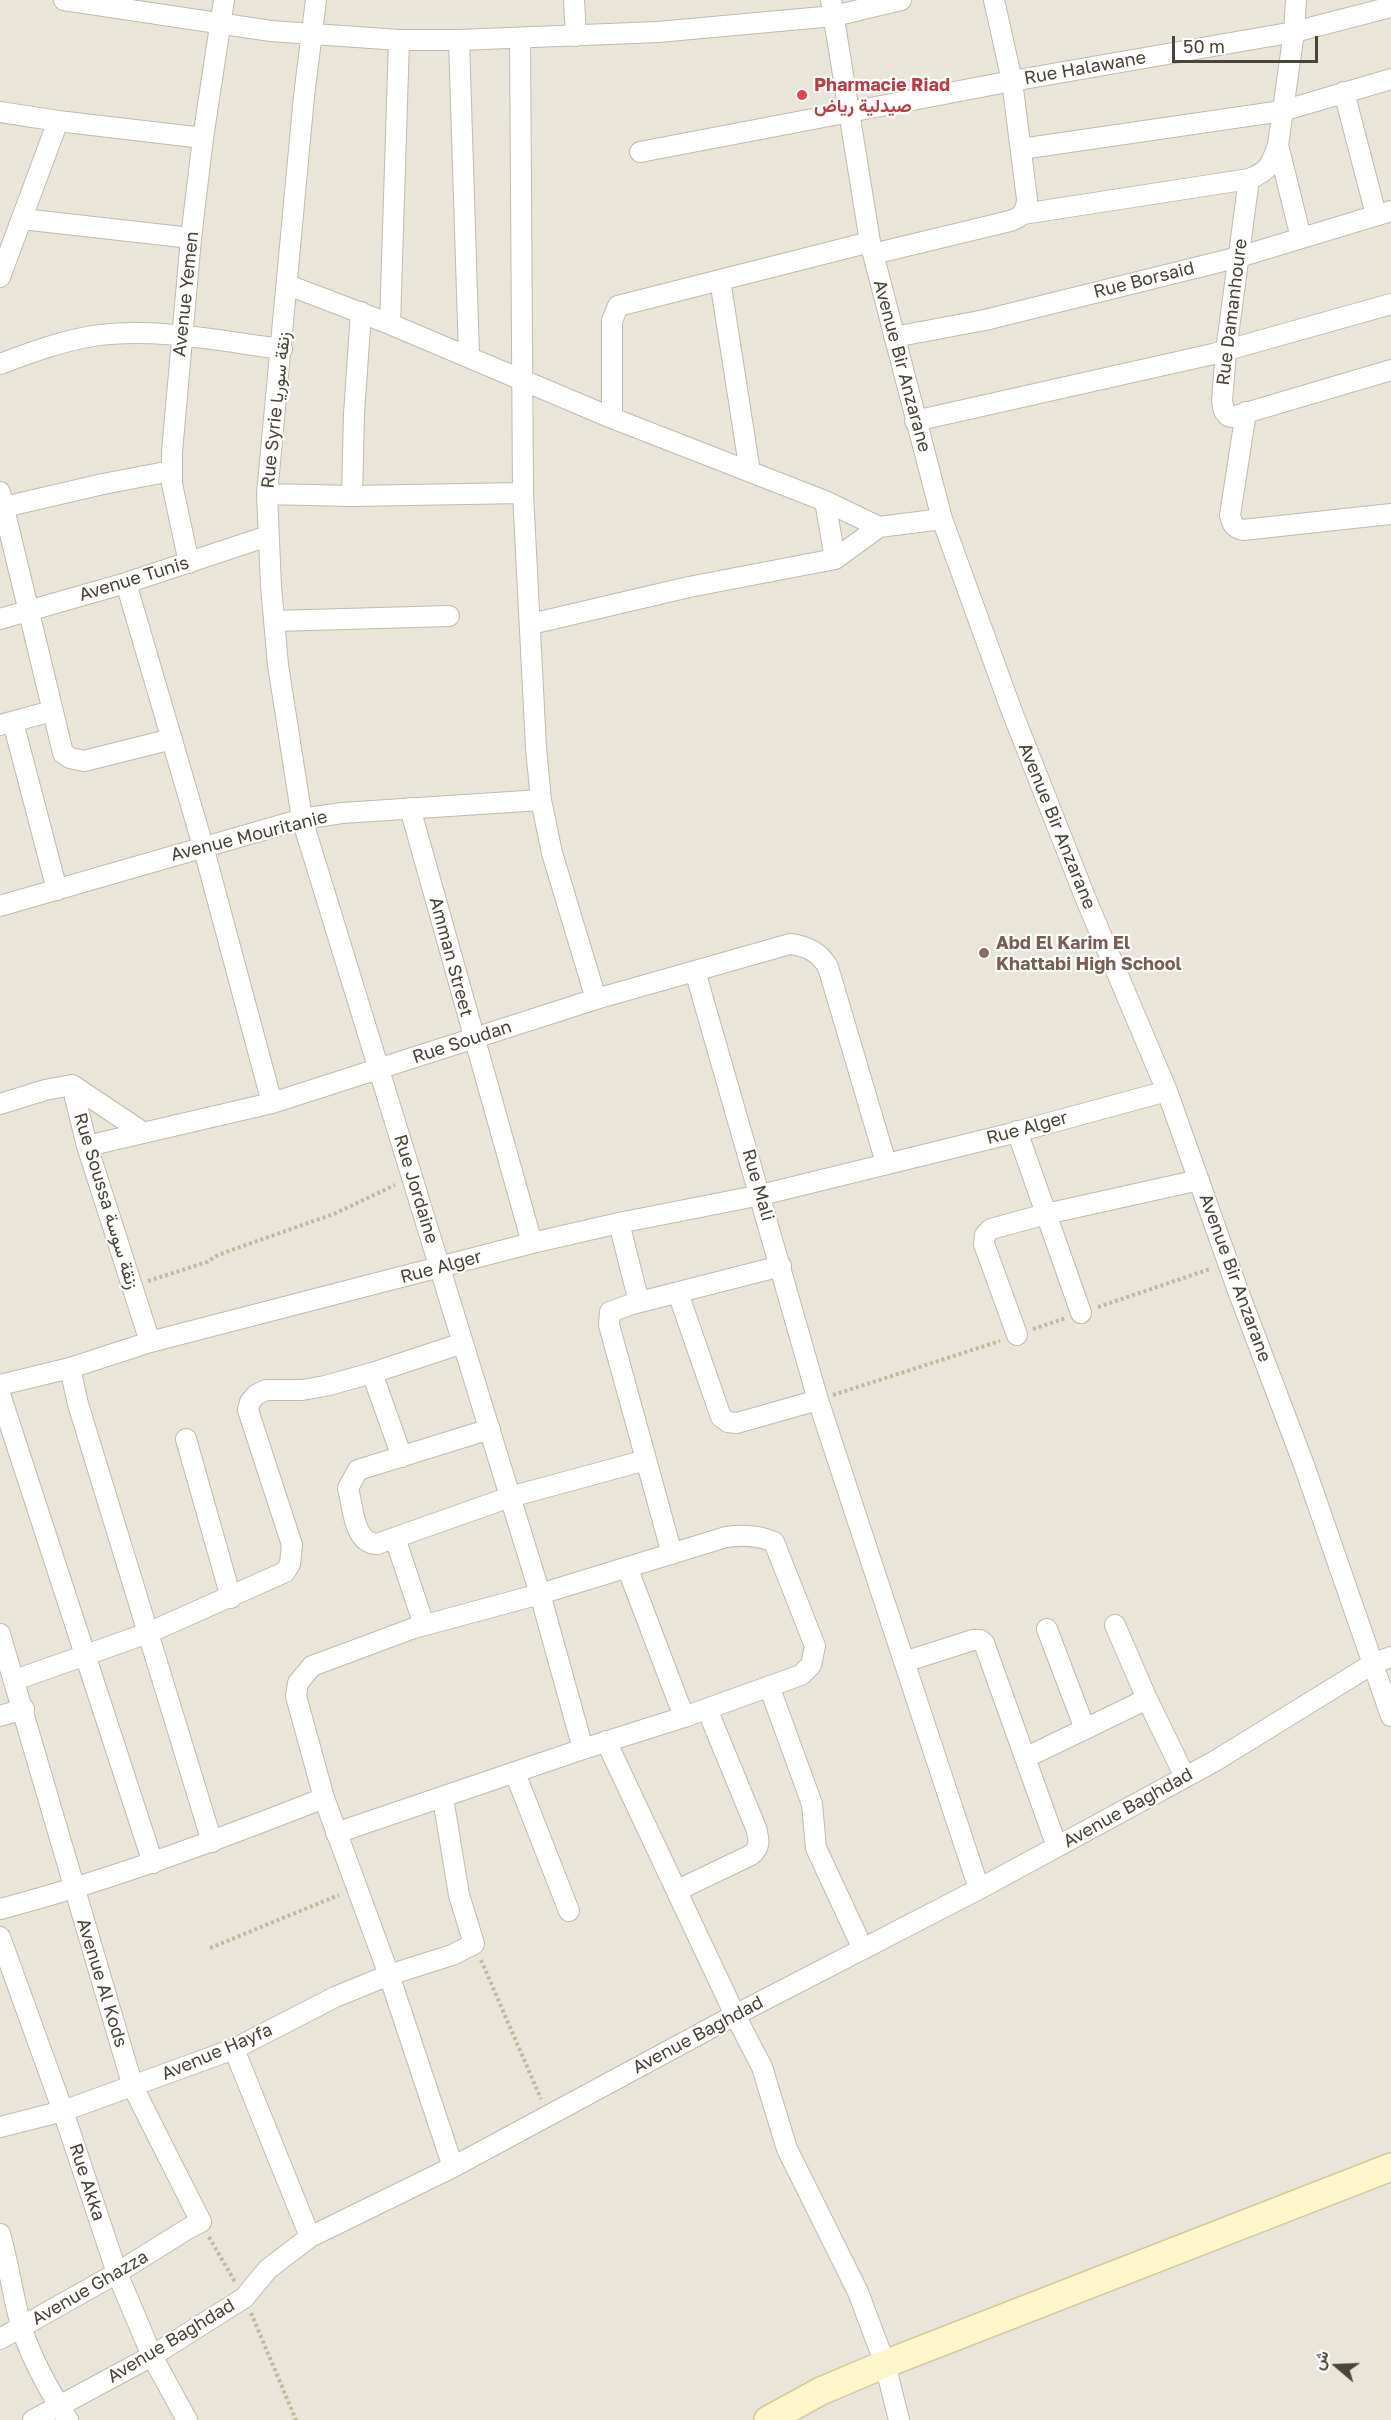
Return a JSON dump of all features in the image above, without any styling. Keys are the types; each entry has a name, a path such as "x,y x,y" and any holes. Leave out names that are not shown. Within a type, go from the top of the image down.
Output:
{"main road":[{"path":"768,2420 820,2391 885,2364 1391,2168"}],"street":[{"path":"64,0 221,25 399,40 520,39 658,32 901,0"},
{"name":"Avenue Yemen","path":"189,563 171,471 191,238 203,138 224,0"},
{"name":"Rue Syrie زنقة سوريا","path":"302,819 278,665 267,494 303,108 316,0"},
{"path":"574,0 576,36"},
{"path":"994,0 1012,81 1027,199 1023,214"},
{"path":"612,418 612,321 618,306 720,280 1010,221 1023,214 1248,179 1262,174 1271,165 1278,145 1294,32 1296,0"},
{"name":"Rue Halawane","path":"640,152 1012,81 1294,32 1391,7"},
{"name":"Avenue Bir Anzarane","path":"833,8 871,248 942,519 1015,720 1087,903 1167,1091 1238,1291 1382,1660 1391,1716"},
{"path":"520,39 523,493 536,748 541,800 562,893 596,999"},
{"path":"390,324 399,40"},
{"path":"459,40 469,356"},
{"path":"1021,149 1282,111 1391,79"},
{"path":"1344,92 1383,213"},
{"path":"0,112 203,138"},
{"path":"0,277 58,121"},
{"path":"1278,145 1301,238"},
{"name":"Rue Damanhoure","path":"1248,179 1226,351 1222,408 1230,417 1391,370"},
{"name":"Rue Borsaid","path":"894,337 985,320 1239,257 1383,213"},
{"path":"22,219 191,238"},
{"path":"720,280 750,472"},
{"path":"288,285 469,356 523,382 612,418 825,501 879,527"},
{"path":"915,421 1226,351 1391,304"},
{"path":"352,496 354,414 361,312"},
{"path":"0,364 62,343 91,336 124,333 182,336 282,349"},
{"path":"1246,412 1230,515 1237,529 1391,514"},
{"path":"171,471 2,500 63,753 77,761 84,761 172,739"},
{"path":"267,494 352,496 523,493"},
{"path":"825,501 835,559"},
{"path":"531,624 689,587 835,559 879,527 942,519"},
{"name":"Avenue Tunis","path":"0,619 126,583 268,536"},
{"path":"126,583 203,846 272,1102"},
{"path":"275,621 449,616"},
{"path":"52,711 6,723 57,890"},
{"name":"Avenue Mouritanie","path":"0,906 302,819 342,813 541,800"},
{"name":"Amman Street","path":"410,808 532,1243"},
{"name":"Rue Jordaine","path":"302,819 540,1594 583,1749"},
{"name":"Rue Soudan","path":"87,1146 272,1102 379,1070 596,999 790,944 810,949 823,958 828,967 886,1163"},
{"name":"Rue Mali","path":"695,971 818,1400 979,1889"},
{"path":"0,1104 45,1090 72,1085 144,1133"},
{"name":"Rue Soussa زنقة سوسة","path":"72,1085 87,1146 150,1342"},
{"name":"Rue Alger","path":"0,1385 70,1368 150,1342 532,1243 619,1222 761,1195 1167,1091"},
{"path":"1017,1131 1081,1313"},
{"path":"1017,1335 984,1244 985,1235 991,1229 1046,1214 1199,1180"},
{"path":"619,1222 639,1302"},
{"path":"672,1554 608,1318 610,1312 639,1302 781,1266"},
{"path":"678,1293 721,1417 728,1422 737,1423 818,1400"},
{"path":"15,1680 148,1633 285,1572 292,1555 289,1534 248,1410 250,1402 256,1395 266,1390 302,1390 325,1386 463,1343"},
{"path":"70,1368 78,1404 212,1842"},
{"path":"372,1373 402,1457"},
{"path":"0,1394 153,1863"},
{"path":"490,1429 358,1470 348,1488 358,1530 363,1540 369,1544 377,1544 510,1497 646,1460"},
{"path":"186,1439 231,1598"},
{"path":"336,1833 606,1741 684,1717 801,1675 811,1665 815,1646 774,1542 762,1537 735,1536 540,1594 424,1625 312,1666 298,1683 296,1696 324,1798 336,1833 389,1975 453,2167"},
{"path":"396,1538 424,1625"},
{"path":"627,1567 684,1717"},
{"path":"1115,1625 1185,1778"},
{"path":"1047,1629 1085,1729"},
{"name":"Avenue Al Kods","path":"0,1634 24,1709 133,2087 201,2222"},
{"path":"904,1662 973,1640 980,1640 984,1643 1057,1847"},
{"name":"Avenue Baghdad","path":"33,2420 63,2413 244,2298 268,2269 310,2237 453,2167 735,2015 979,1889 1185,1778 1382,1660"},
{"path":"769,1686 812,1804 816,1848 863,1949"},
{"path":"1025,1758 1147,1699"},
{"path":"0,1716 24,1709"},
{"path":"678,1890 751,1856 757,1850 759,1842 756,1828 707,1709"},
{"path":"606,1741 735,2015 762,2067 787,2149 858,2292 885,2364 899,2420"},
{"path":"515,1773 569,1911"},
{"path":"0,1909 75,1889 153,1863 324,1798"},
{"path":"443,1798 459,1895 474,1944"},
{"name":"Rue Akka","path":"0,1937 63,2111 117,2274 152,2356 187,2420"},
{"name":"Avenue Hayfa","path":"0,2127 63,2111 234,2049 335,1997 474,1944"},
{"path":"234,2049 310,2237"},
{"name":"Avenue Ghazza","path":"0,2339 117,2274 178,2234 201,2222"},
{"path":"0,2234 9,2263 22,2327 31,2352 63,2413"}],"path":[{"path":"132,1286 207,1262 218,1255 336,1213 412,1177"},
{"path":"210,1948 357,1888"},
{"path":"474,1944 548,2114"},
{"path":"201,2222 244,2298 296,2420"}],"shaded area":[{"path":"0,0 1391,0 1391,2420 0,2420"}],"place":[{"name":"Pharmacie Riad صيدلية رياض","path":"802,95"},
{"name":"Abd El Karim El Khattabi High School","path":"984,953"}]}
